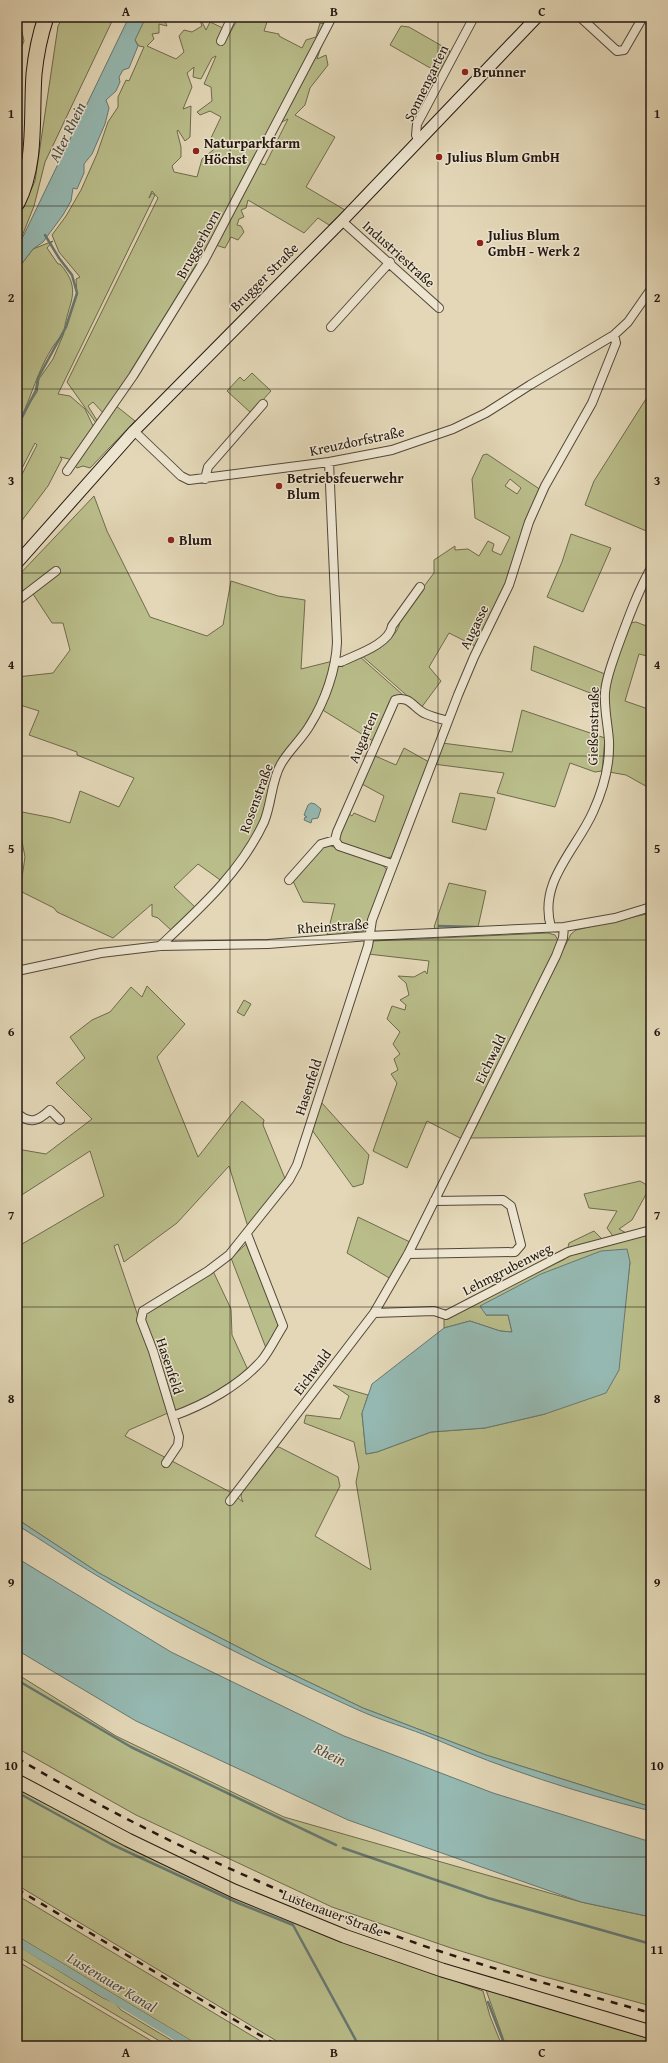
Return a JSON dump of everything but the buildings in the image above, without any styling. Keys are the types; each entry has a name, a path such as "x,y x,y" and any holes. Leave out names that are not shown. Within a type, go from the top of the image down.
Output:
{"highway":[{"path":"17,203 24,184 30,158 34,72 38,45 46,17"}],"main road":[{"name":"Brugger Straße","path":"17,563 134,431 342,221 537,17"},
{"name":"Lustenauer Straße","path":"18,1784 128,1840 234,1891 344,1936 442,1970 651,2032"}],"street":[{"path":"221,42 232,17"},
{"name":"Bruggerhorn","path":"67,471 133,376 204,261 332,17"},
{"name":"Sonnengarten","path":"418,140 416,135 418,124 474,17"},
{"path":"580,17 617,51 624,50 644,17"},
{"name":"Industriestraße","path":"342,221 390,262 439,308"},
{"path":"331,327 390,262"},
{"name":"Kreuzdorfstraße","path":"134,431 181,476 189,480 205,479 240,472 329,462 392,450 453,429 486,414 530,384 614,335 628,322 651,289"},
{"name":"Augasse","path":"369,936 372,920 392,864 474,657 509,585 529,522 546,486 573,439 607,369 616,342 614,335"},
{"path":"205,479 208,466 263,404"},
{"name":"Rosenstraße","path":"160,946 216,893 250,849 265,820 281,765 310,725 323,697 336,661 337,642 329,462"},
{"name":"Gießenstraße","path":"551,927 548,901 551,888 561,867 593,812 605,778 609,741 605,692 610,668 631,612 651,568"},
{"path":"17,601 56,571"},
{"path":"336,661 341,662 372,648 387,637 392,632 392,626 420,587"},
{"name":"Augarten","path":"335,840 395,700 405,699 425,714 448,721"},
{"path":"17,743 17,751"},
{"path":"289,880 320,844 335,840 339,846 392,864"},
{"name":"Rheinstraße","path":"17,971 101,953 160,946 268,944 369,936 564,927 615,918 651,907"},
{"name":"Eichwald","path":"230,1501 374,1313 408,1254 556,956 563,938 564,927"},
{"name":"Hasenfeld","path":"166,1463 178,1445 179,1437 153,1351 141,1320 141,1315 143,1311 208,1271 228,1255 247,1234 289,1180 297,1165 368,946 369,936"},
{"path":"17,1113 28,1121 35,1121 41,1119 50,1110 60,1120"},
{"path":"408,1254 515,1252 520,1245 512,1206 503,1200 434,1201"},
{"name":"Lehmgrubenweg","path":"374,1313 434,1311 446,1314 568,1252 651,1230"},
{"name":"Hasenfeld","path":"173,1416 193,1409 222,1392 248,1373 262,1360 283,1326 247,1234"}],"green space":[{"path":"63,17 114,17 45,162 34,206 17,249 17,217 23,208 35,181 58,26"},
{"path":"146,17 176,17 165,21 167,26 159,24 159,33 152,34 154,39 147,46 176,59 184,52 179,36 184,30 192,32 202,26 199,18 196,17 203,17 202,22 206,30 210,22 225,29 218,44 223,45 239,17 256,17 259,20 267,22 264,31 279,34 279,36 302,48 306,40 316,37 320,23 329,25 320,36 321,47 317,59 326,55 328,65 310,88 305,105 295,115 335,137 306,187 345,210 329,225 318,218 304,233 248,200 246,208 241,210 244,217 239,219 237,225 241,226 244,232 238,240 231,237 225,248 209,243 131,374 104,414 93,402 88,406 98,422 96,423 67,382 158,198 152,191 149,198 152,193 155,195 58,394 70,396 85,409 96,432 115,405 135,421 90,468 83,466 77,468 69,459 60,457 62,459 48,486 17,527 17,484 37,445 35,443 17,478 17,429 25,410 37,392 39,379 53,359 64,333 49,353 17,426 17,270 33,249 53,241 47,248 58,264 60,264 67,273 73,290 64,332 77,295 76,279 80,277 59,252 52,235 66,216 81,190 97,154 108,122 118,107 118,97 126,80 129,81 144,47 139,46 134,39","holes":["216,56 204,84 211,87 212,101 197,112 200,115 210,111 221,117 210,140 217,143 218,146 202,159 197,177 174,172 172,166 181,157 181,147 177,131 178,130 185,141 190,137 191,106 183,109 192,87 187,73 194,67 193,77 201,79 212,58","288,119 265,165 259,163 240,183 252,160 255,161 276,125"]},
{"path":"401,26 409,27 449,50 450,53 439,73 390,45"},
{"path":"21,27 24,41 17,59 17,29"},
{"path":"252,373 271,391 251,413 227,391 240,377 244,381"},
{"path":"651,391 651,533 585,505 594,481"},
{"path":"487,454 541,490 514,567 475,646 449,633 429,667 441,681 421,708 361,655 387,641 397,631 400,618 434,573 434,560 455,546 455,550 468,549 479,556 488,541 494,544 492,551 501,555 510,537 475,518 472,479 483,455","holes":["510,479 521,488 517,494 505,486"]},
{"path":"94,496 107,531 150,617 207,636 223,625 231,581 278,596 305,600 301,669 333,661 315,711 306,726 294,741 256,833 223,882 198,864 174,887 196,908 172,931 158,918 152,916 152,904 113,938 57,912 54,908 20,891 25,857 17,811 70,823 80,791 119,807 134,778 77,755 77,752 29,735 39,711 17,704 17,677 53,673 70,650 63,623 52,623 33,594 59,571 57,567 17,598 17,577"},
{"path":"571,534 611,548 583,612 547,597 562,562"},
{"path":"651,621 651,657 639,654 625,701 651,710 651,789 626,775 609,772 608,697 611,677 630,623 636,622 649,627"},
{"path":"534,646 605,674 602,684 603,698 531,670"},
{"path":"359,656 403,695 392,698 373,741 321,709 337,668 340,664"},
{"path":"522,710 605,738 602,771 595,772 570,763 555,807 497,793 504,773 433,764 442,743 512,752"},
{"path":"404,748 429,762 394,854 387,858 342,843 338,838 348,813 352,816 354,813 375,822 384,796 362,784 373,755 396,765"},
{"path":"460,793 495,798 486,830 452,822"},
{"path":"325,845 381,863 387,870 364,931 327,935 335,904 303,902 293,881"},
{"path":"449,883 486,891 478,927 436,929 434,927"},
{"path":"651,913 651,1032 649,1034 651,1040 651,1055 646,1060 651,1078 651,1136 470,1138 571,934 576,930"},
{"path":"548,933 555,935 558,940 558,945 462,1139 427,1121 407,1168 373,1151 397,1083 391,1074 398,1070 394,1059 400,1054 393,1044 400,1032 387,1019 392,1006 405,1010 406,1005 400,1000 409,995 406,983 398,976 414,977 425,971 427,974 429,961 368,954 373,941"},
{"path":"147,986 185,1024 157,1057 198,1157 242,1101 264,1120 263,1125 286,1181 248,1227 229,1166 177,1223 124,1262 118,1244 114,1246 153,1360 168,1413 129,1430 125,1436 232,1493 243,1502 241,1497 242,1489 274,1448 279,1447 338,1477 340,1486 315,1536 371,1570 356,1482 359,1467 354,1442 304,1423 306,1415 340,1419 349,1396 333,1385 368,1395 362,1414 366,1454 377,1452 431,1432 485,1428 545,1414 625,1306 630,1262 486,1315 508,1315 512,1332 500,1331 470,1321 444,1328 444,1319 473,1302 493,1285 505,1287 565,1259 569,1243 594,1231 608,1245 615,1239 607,1228 617,1211 589,1208 584,1194 640,1181 650,1187 632,1220 619,1229 628,1234 651,1232 651,1807 486,1755 363,1708 269,1663 151,1602 99,1573 17,1519 17,1247 104,1196 90,1151 17,1198 17,1149 46,1154 92,1119 56,1083 85,1058 70,1037 92,1020 110,1012 131,987 142,997"},
{"path":"244,1000 251,1004 244,1016 237,1012"},
{"path":"321,1102 369,1155 363,1184 353,1187 312,1130"},
{"path":"358,1217 410,1242 391,1279 347,1253"},
{"path":"246,1244 278,1321 277,1330 266,1348 231,1258"},
{"path":"213,1271 231,1309 232,1335 248,1370 205,1399 175,1412 143,1320 148,1311"},
{"path":"17,1674 116,1736 284,1817 581,1902 651,1917 651,2006 538,1975 451,1948 332,1907 136,1815 17,1748"},
{"path":"17,1784 364,1948 483,1991 490,2016 502,2046 285,2046 17,1885"},
{"path":"17,1895 269,2046 200,2046 17,1936"},
{"path":"17,1945 103,1998 115,2003 121,2010 181,2046 168,2046 17,1956"},
{"path":"17,1961 160,2046 17,2046"},
{"path":"486,1990 651,2036 651,2046 506,2046"}],"water":[{"path":"129,17 146,17 135,40 138,46 129,68 123,70 119,77 120,82 116,91 106,100 109,108 105,124 92,154 84,164 84,173 77,189 73,188 71,201 63,215 43,242 33,249 17,270 17,249"},
{"path":"311,803 315,804 321,809 318,818 312,819 311,823 304,820 305,817 307,817 304,815 308,805"},
{"path":"627,1249 630,1262 619,1370 606,1393 545,1414 485,1428 431,1432 377,1452 366,1454 362,1413 372,1384 444,1328 470,1321 500,1331 512,1332 508,1315 486,1315 480,1306 541,1274 601,1251"},
{"path":"17,1519 99,1573 151,1602 269,1663 363,1708 486,1755 651,1807 651,1811 569,1788 514,1770 366,1713 322,1693 221,1645 155,1610 17,1525"},
{"name":"Rhein","path":"17,1558 171,1652 344,1736 493,1793 651,1842 651,1917 581,1902 348,1820 136,1721 17,1650"}],"waterway":[{"path":"17,427 36,390 38,378 66,327 77,293 72,275 59,258 45,235"},
{"path":"439,926 477,927"},
{"path":"17,1680 131,1747 336,1845"},
{"path":"22,1795 111,1844 238,1903 293,1925 359,2046"},
{"path":"343,1848 488,1898 651,1944"},
{"name":"Lustenauer Kanal","path":"17,1941 192,2046"},
{"path":"488,2002 505,2046"}],"railway":[{"path":"17,1758 117,1814 169,1840 222,1865 328,1910 436,1950 543,1983 651,2013"},
{"path":"17,1889 278,2046"}],"place":[{"name":"Brunner","path":"465,72"},
{"name":"Naturparkfarm Höchst","path":"196,151"},
{"name":"Julius Blum GmbH","path":"439,157"},
{"name":"Julius Blum GmbH - Werk 2","path":"480,243"},
{"name":"Betriebsfeuerwehr Blum","path":"279,486"},
{"name":"Blum","path":"171,540"}],"water label":[{"name":"Alter Rhein","path":"67,132"}]}
